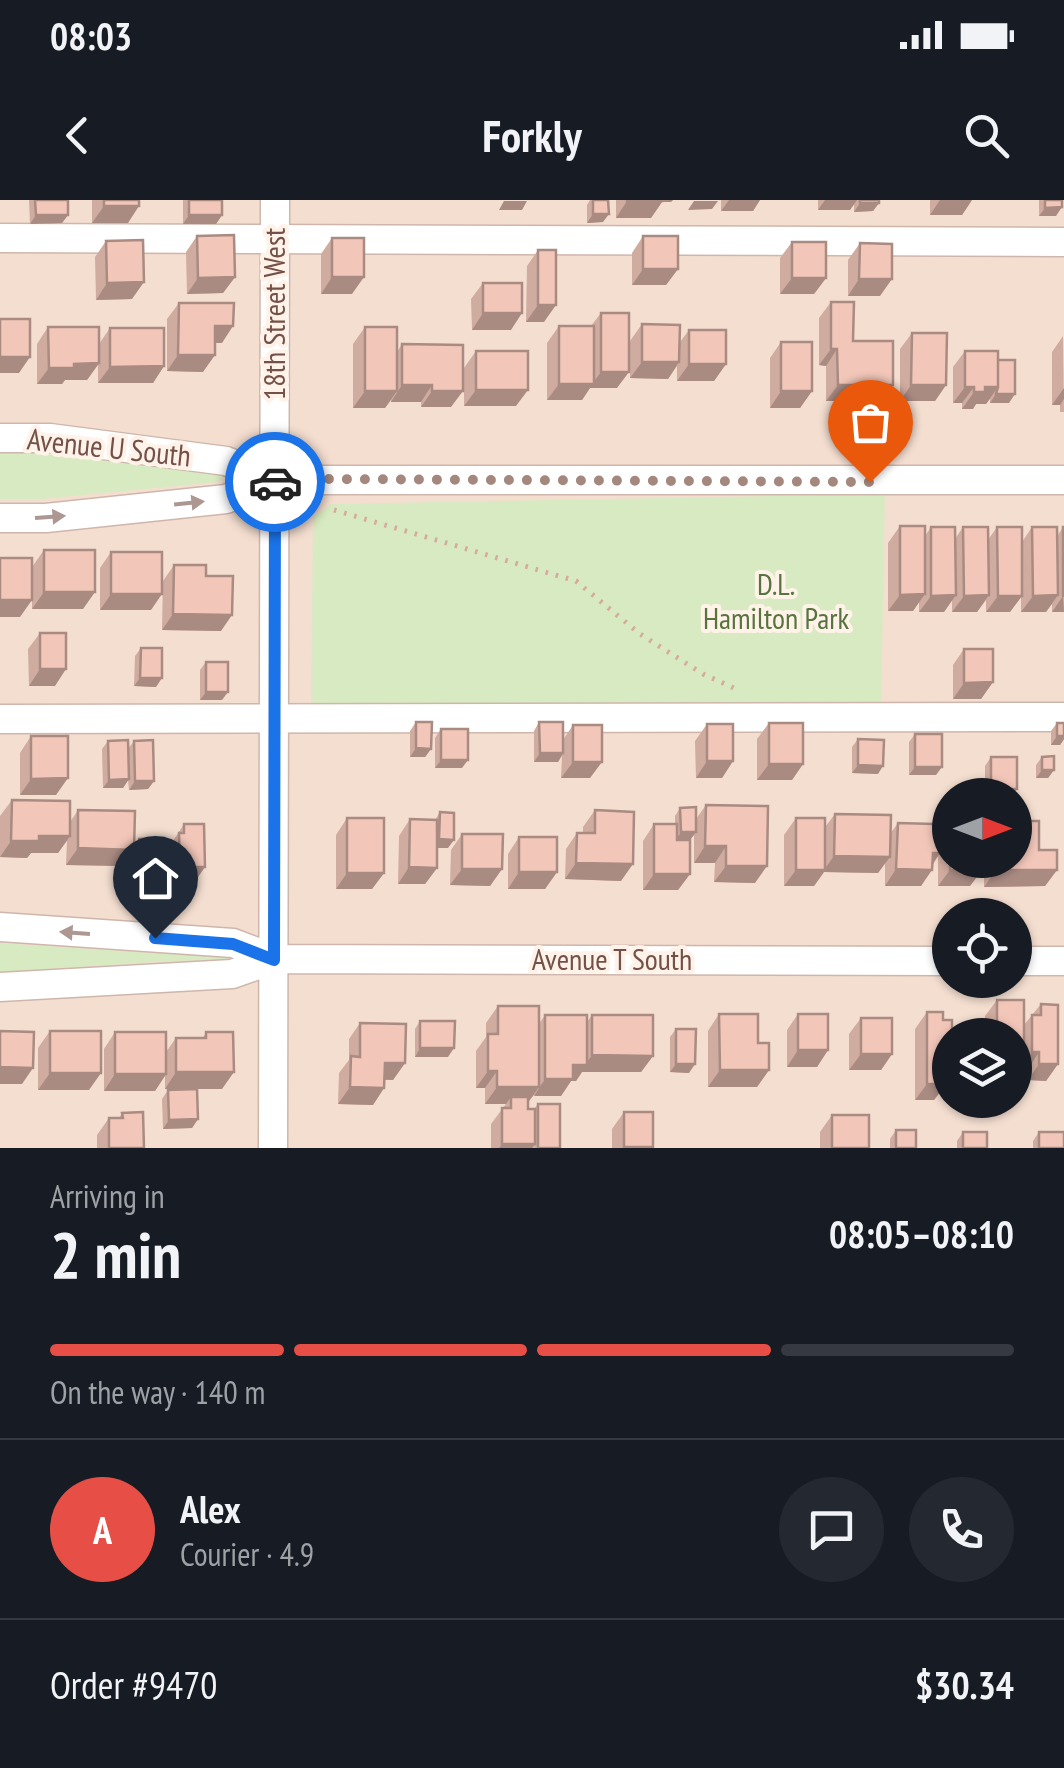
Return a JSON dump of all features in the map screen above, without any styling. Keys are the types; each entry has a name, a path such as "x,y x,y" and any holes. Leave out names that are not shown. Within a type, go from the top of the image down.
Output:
{"street":[{"name":"18th Street West","path":"272,1148 274,200"},
{"path":"0,238 1064,242"},
{"name":"Avenue U South","path":"0,438 50,438 226,461 274,480"},
{"name":"Avenue U South","path":"0,518 46,518 226,500 274,480 1064,480"},
{"path":"0,719 1064,717"},
{"name":"Avenue T South","path":"0,928 233,944 274,960"},
{"name":"Avenue T South","path":"0,988 232,974 274,960 932,961"},
{"path":"1032,961 1064,961"}],"path":[{"path":"322,479 322,503 327,508 576,581 640,634 703,674 740,690"}],"shaded area":[{"path":"0,200 1064,200 1064,1148 0,1148"}],"green space":[{"path":"0,453 218,471 222,479 41,499 0,499"},
{"name":"D.L. Hamilton Park","path":"885,494 881,707 311,707 313,517 332,504"},
{"path":"0,943 228,955 229,958 0,972"}],"building":[{"path":"35,200 68,200 68,215 36,215"},
{"path":"104,200 139,200 139,206 104,206"},
{"path":"189,200 222,200 222,215 189,215"},
{"path":"593,200 608,200 609,214 593,214"},
{"path":"1045,200 1062,200 1062,207 1045,208"},
{"path":"234,235 235,277 198,278 197,236"},
{"path":"643,236 678,236 678,269 643,269"},
{"path":"332,238 364,238 364,277 332,277"},
{"path":"143,240 144,282 107,283 106,241"},
{"path":"792,242 826,242 826,278 792,278"},
{"path":"860,243 892,244 892,279 859,279"},
{"path":"538,250 556,250 556,305 538,305"},
{"path":"483,283 522,283 522,313 483,313"},
{"path":"831,302 854,302 853,341 893,341 893,385 838,385 837,349 831,349"},
{"path":"179,303 234,303 233,326 215,326 215,355 178,355"},
{"path":"601,313 629,313 629,372 601,372"},
{"path":"0,319 30,319 30,357 0,357"},
{"path":"642,324 680,325 679,362 642,362"},
{"path":"559,326 594,326 594,384 559,384"},
{"path":"48,327 99,327 99,363 49,368"},
{"path":"365,327 397,327 397,391 365,391"},
{"path":"110,328 164,328 164,366 110,367"},
{"path":"689,330 726,330 726,364 689,364"},
{"path":"912,333 947,333 946,385 911,385"},
{"path":"781,342 812,342 812,391 781,391"},
{"path":"402,344 463,345 463,391 432,391 432,385 402,385"},
{"path":"476,351 528,351 528,390 476,390"},
{"path":"965,351 998,351 998,387 974,392 974,387 965,387"},
{"path":"998,360 1015,360 1015,394 996,394"},
{"path":"900,526 925,526 925,594 900,595"},
{"path":"931,527 955,527 956,595 931,596"},
{"path":"963,527 988,527 989,595 964,596"},
{"path":"997,527 1022,527 1022,596 998,596"},
{"path":"1032,527 1057,527 1058,595 1033,596"},
{"path":"1064,527 1064,596 1063,596"},
{"path":"44,550 95,550 95,592 44,592"},
{"path":"111,552 162,552 162,594 111,594"},
{"path":"0,558 32,558 32,600 0,600"},
{"path":"174,565 206,565 206,576 233,576 232,615 173,614"},
{"path":"40,633 66,633 66,669 40,669"},
{"path":"141,648 162,648 162,678 140,678"},
{"path":"964,649 993,649 993,682 964,683"},
{"path":"206,662 228,662 228,692 206,692"},
{"path":"416,722 432,722 431,749 416,748"},
{"path":"539,722 563,722 563,753 540,753"},
{"path":"769,723 803,723 803,764 769,764"},
{"path":"1057,723 1064,723 1064,736 1057,736"},
{"path":"707,724 733,724 733,761 707,761"},
{"path":"573,725 602,725 602,762 573,762"},
{"path":"441,729 468,729 468,760 441,760"},
{"path":"915,734 942,734 942,767 915,767"},
{"path":"31,736 68,736 68,778 31,779"},
{"path":"858,739 884,740 883,766 858,765"},
{"path":"128,740 129,779 109,780 108,741"},
{"path":"153,740 154,781 135,781 134,741"},
{"path":"1054,756 1054,770 1042,770 1042,757"},
{"path":"991,757 1017,757 1017,778 991,778"},
{"path":"12,800 70,801 70,836 11,841"},
{"path":"706,805 768,806 767,866 726,866 726,846 705,846"},
{"path":"696,807 696,832 681,832 680,808"},
{"path":"78,810 135,811 134,850 78,848"},
{"path":"595,810 634,812 633,864 576,863 577,833 595,833"},
{"path":"440,812 454,813 454,840 439,839"},
{"path":"835,814 891,815 890,857 834,856"},
{"path":"347,818 384,818 384,873 347,873"},
{"path":"796,818 825,818 825,870 796,870"},
{"path":"410,819 437,820 437,868 409,867"},
{"path":"1032,821 1039,821 1039,850 1057,850 1057,870 1032,870"},
{"path":"898,823 932,824 932,870 896,869"},
{"path":"184,824 204,824 205,867 180,867 179,833 184,833"},
{"path":"654,824 677,824 677,840 690,840 690,874 654,874"},
{"path":"462,834 503,834 502,869 462,869"},
{"path":"519,837 557,837 557,872 519,872"},
{"path":"164,838 164,872 139,873 139,839"},
{"path":"997,1000 1024,1000 1024,1018 997,1018"},
{"path":"1041,1004 1058,1005 1058,1064 1039,1064 1039,1052 1032,1052 1032,1015 1041,1015"},
{"path":"498,1006 539,1006 539,1087 497,1087 497,1071 488,1071 488,1034 498,1034"},
{"path":"927,1012 943,1012 943,1018 932,1018 932,1084 927,1084"},
{"path":"719,1014 758,1014 758,1043 769,1043 769,1070 720,1070"},
{"path":"798,1014 828,1014 828,1050 798,1050"},
{"path":"545,1015 587,1015 587,1065 573,1065 573,1079 545,1079"},
{"path":"592,1015 653,1015 653,1056 592,1055"},
{"path":"861,1018 892,1018 892,1054 861,1054"},
{"path":"420,1021 455,1021 454,1048 420,1048"},
{"path":"360,1023 406,1024 405,1063 385,1063 384,1088 350,1087 351,1056 360,1057"},
{"path":"676,1029 696,1029 695,1064 676,1064"},
{"path":"0,1031 34,1032 33,1068 0,1067"},
{"path":"50,1031 101,1031 101,1073 50,1073"},
{"path":"115,1032 166,1032 166,1074 115,1074"},
{"path":"206,1032 233,1032 234,1072 176,1072 176,1038 206,1038"},
{"path":"197,1089 198,1119 169,1120 168,1090"},
{"path":"511,1097 528,1097 528,1109 535,1109 535,1144 502,1144 502,1108 511,1108"},
{"path":"538,1104 560,1104 560,1148 538,1148"},
{"path":"143,1112 144,1148 109,1148 109,1118"},
{"path":"624,1112 653,1112 653,1147 624,1147"},
{"path":"832,1115 869,1115 869,1148 832,1148"},
{"path":"896,1130 916,1130 916,1148 896,1148"},
{"path":"963,1132 987,1132 987,1148 963,1148"},
{"path":"1039,1132 1064,1132 1064,1148 1039,1148"}],"way so far":[{"path":"275,482 870,482"}],"route":[{"path":"155,938 233,944 274,960 275,482"}]}
